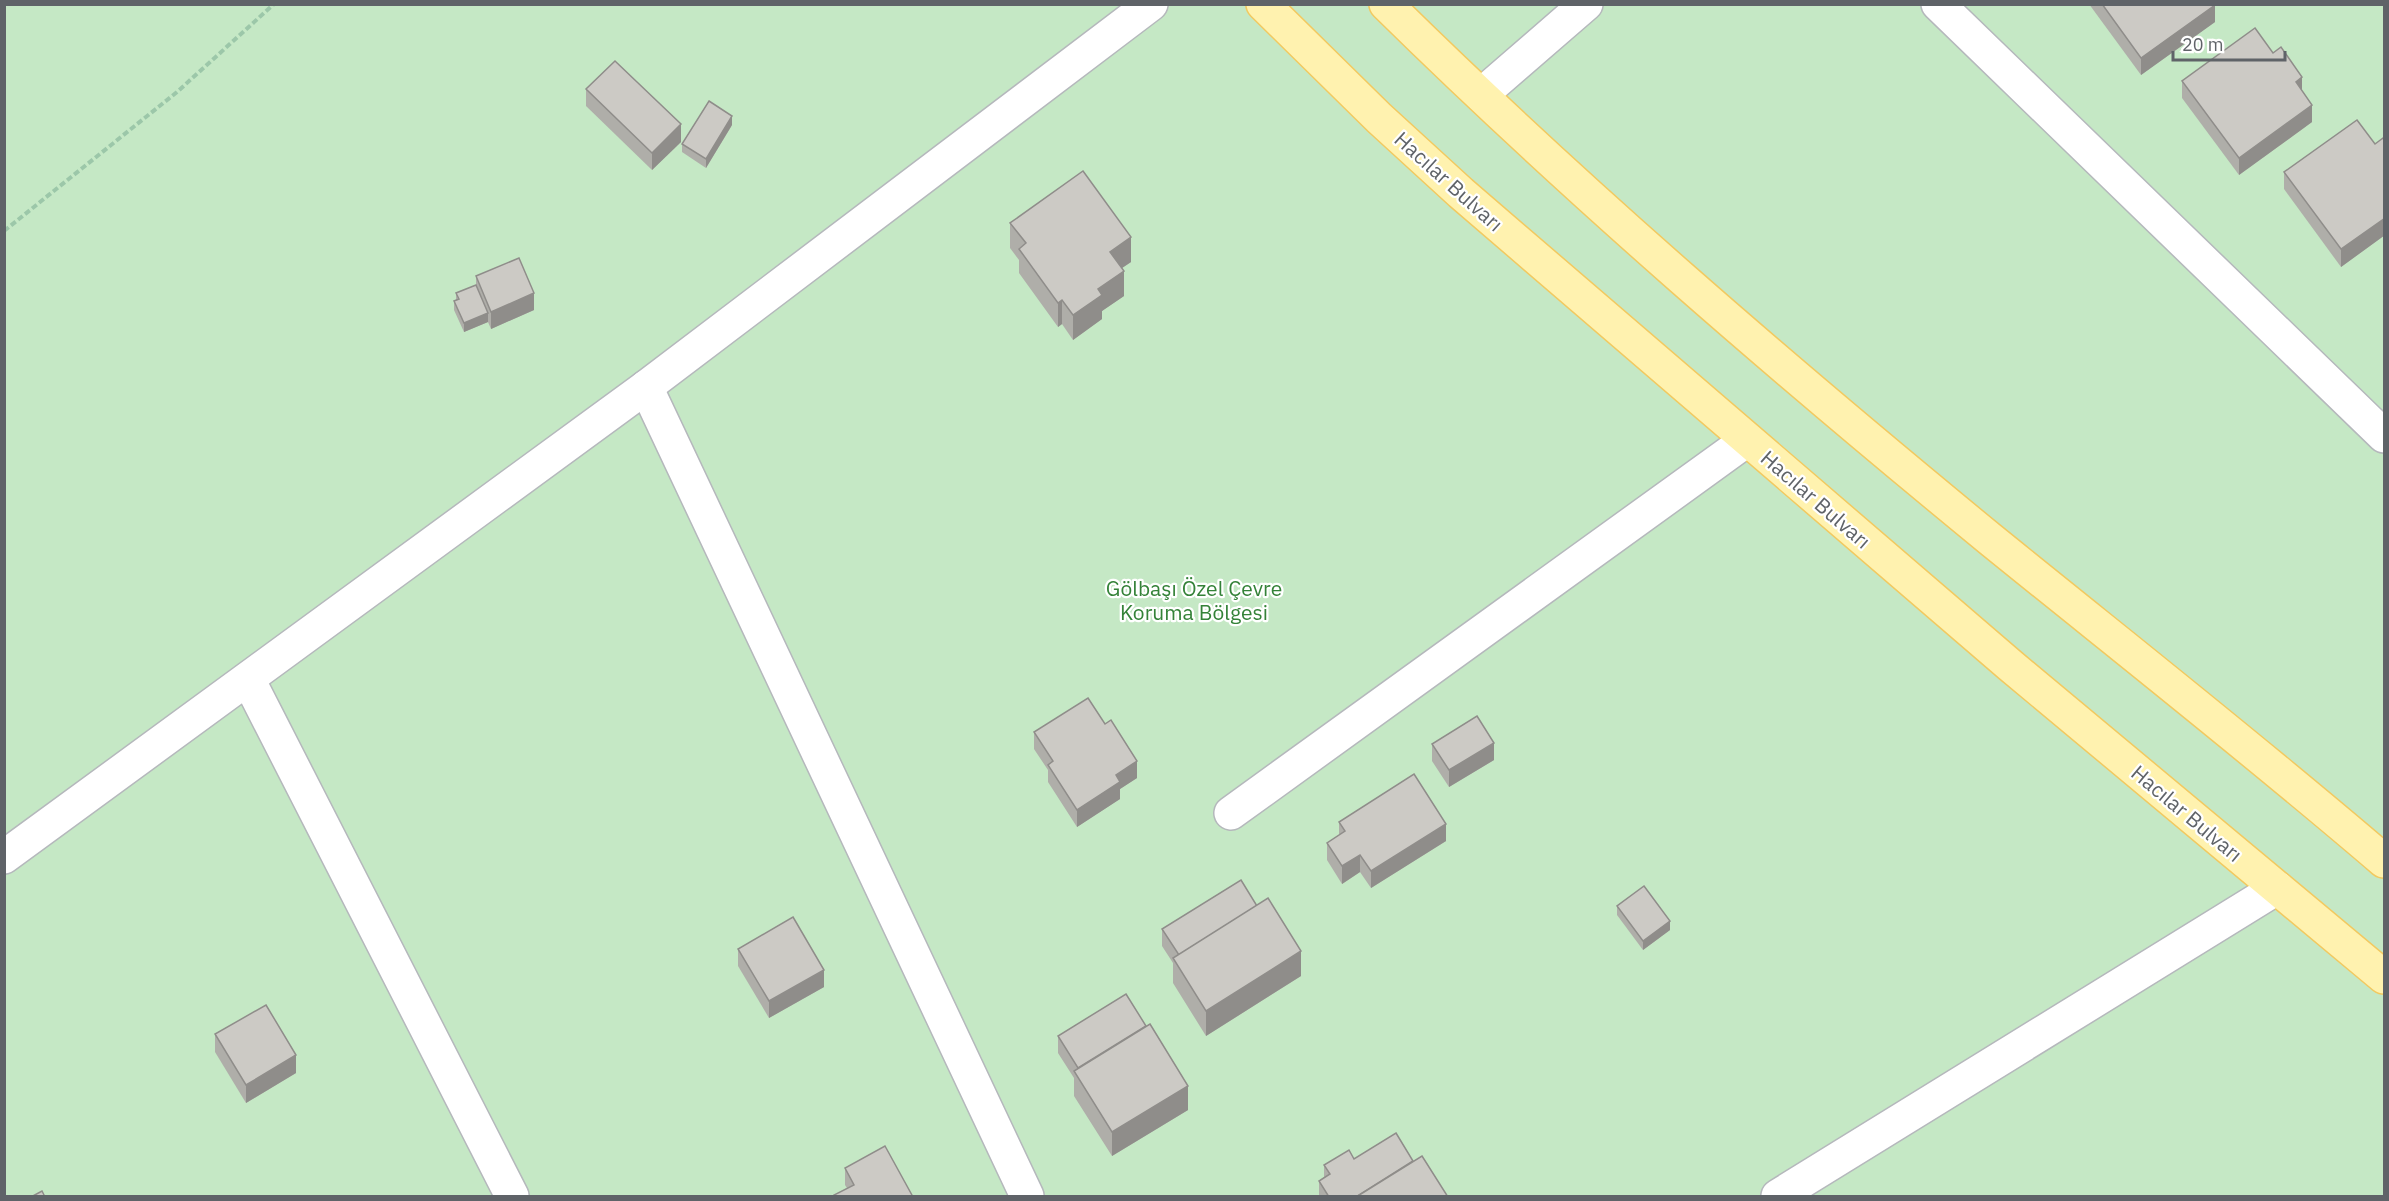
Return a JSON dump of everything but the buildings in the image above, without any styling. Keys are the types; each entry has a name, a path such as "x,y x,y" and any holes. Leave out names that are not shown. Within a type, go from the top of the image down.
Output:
{"main road":[{"name":"Hacılar Bulvarı","path":"1263,4 1379,118 1461,193 2011,666 2385,977"},
{"path":"1386,4 1615,219 1854,424 2381,853"}],"street":[{"path":"4,857 646,387 1151,4"},
{"path":"1481,95 1586,4"},
{"path":"1938,4 2385,436"},
{"path":"646,387 1027,1197"},
{"path":"1231,813 1747,440"},
{"path":"248,679 512,1197"},
{"path":"1778,1197 2277,888"}],"path":[{"path":"4,231 177,92 274,4"}],"green space":[{"name":"Gölbaşı Özel Çevre Koruma Bölgesi","path":"5,5 2384,5 2384,1196 5,1196"}]}
